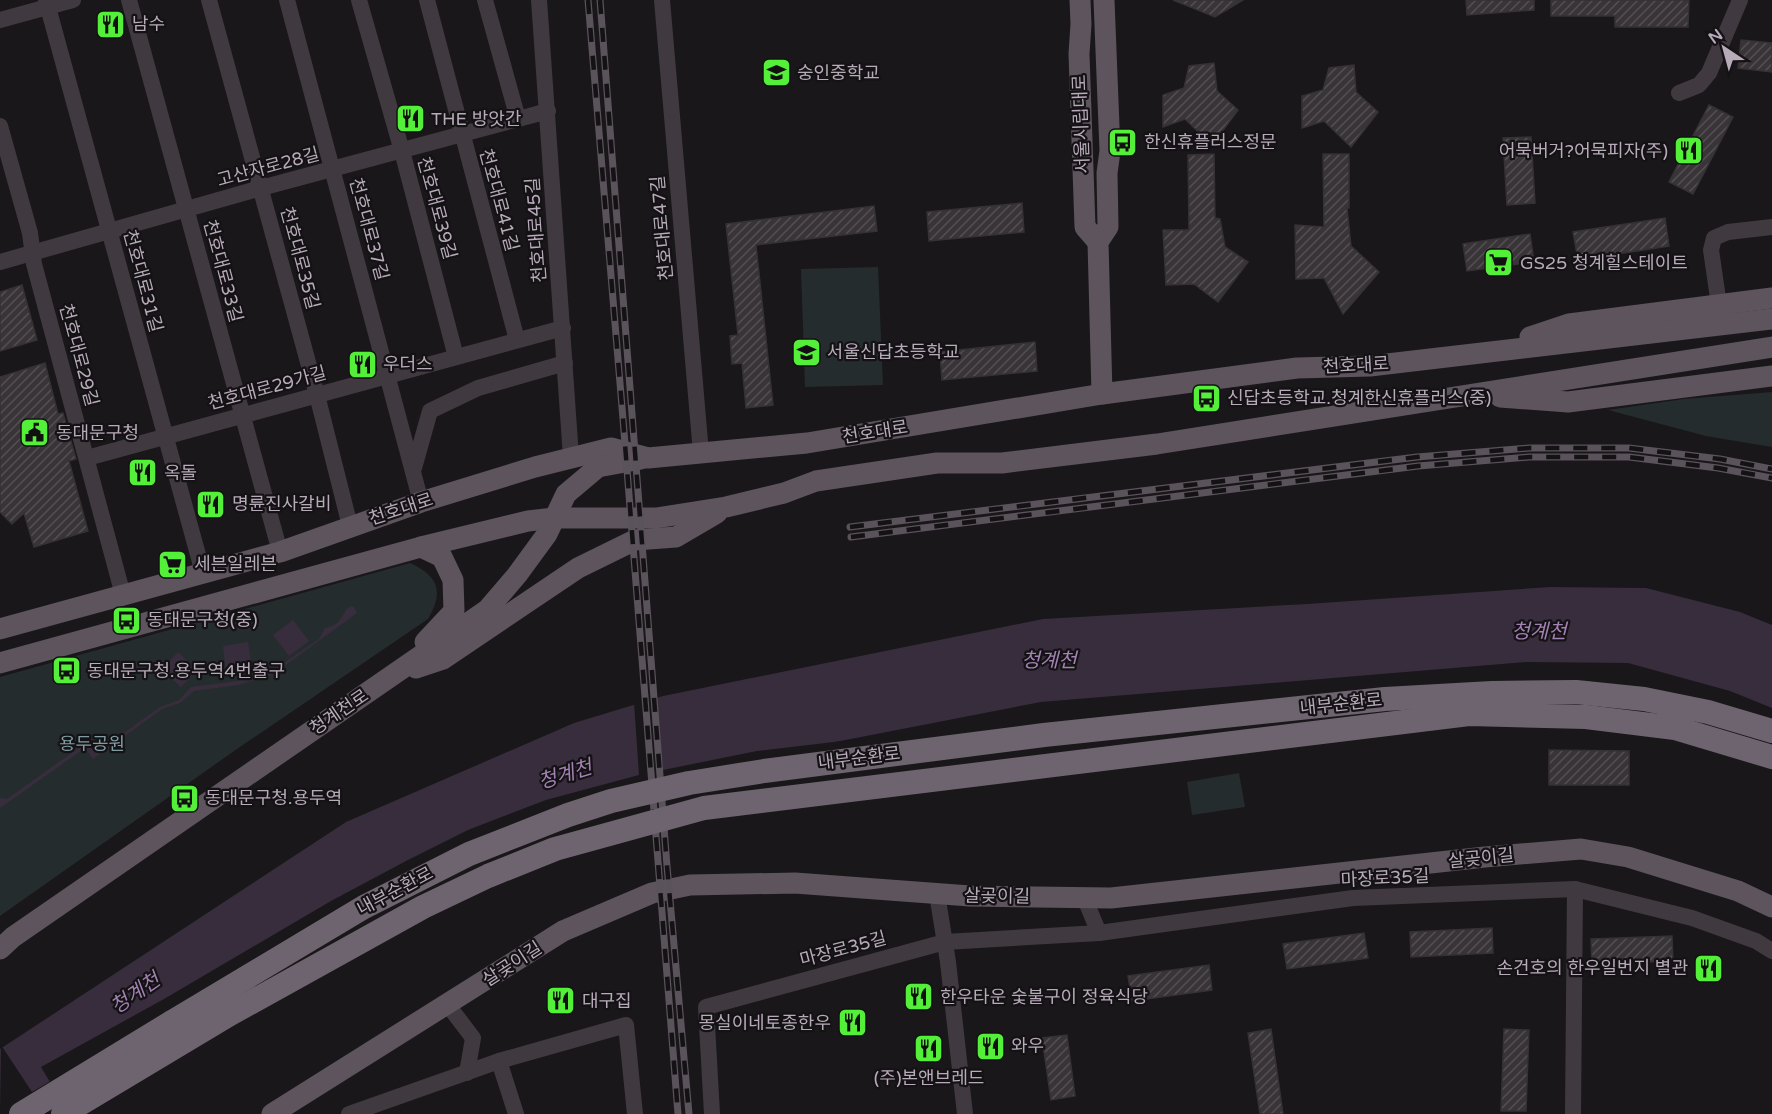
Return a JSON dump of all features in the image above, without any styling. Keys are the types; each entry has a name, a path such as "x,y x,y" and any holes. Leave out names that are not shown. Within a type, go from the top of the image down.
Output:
{"highway":[{"name":"내부순환로","path":"21,1114 254,971 364,907 423,876 469,854 568,815 611,801 689,783 764,771 1044,735 1384,699 1492,693 1576,692 1644,699 1708,712 1772,731"},
{"name":"내부순환로","path":"63,1114 230,1014 423,907 488,876 555,849 704,808 1469,714 1586,717 1675,728 1772,757"}],"main road":[{"name":"서울시립대로","path":"1080,0 1079,54 1085,227 1098,242"},
{"name":"서울시립대로","path":"1102,394 1098,242 1108,227 1107,173 1110,151 1104,0"},
{"path":"1484,352 1569,324 1772,298"},
{"name":"천호대로","path":"0,629 280,552 422,502 571,457 610,448 648,458 807,443 1102,394 1297,368 1370,366 1772,319"},
{"path":"0,663 421,547 528,521 554,518 656,518 726,507 784,493 816,481 937,463 1002,463 1157,444 1461,394 1772,347"},
{"path":"1461,394 1569,402 1772,376"},
{"name":"청계천로","path":"1,949 13,937 78,891 487,610 517,575 547,534 566,494 598,467 648,458"},
{"path":"392,676 443,659 578,568 635,540 676,537 726,507"},
{"path":"392,676 454,611 453,580 442,557 421,547"},
{"name":"살곶이길","path":"272,1114 563,931 652,893 690,885 795,883 970,896 1111,898 1485,857 1581,849 1639,861 1738,891 1772,907"}],"street":[{"path":"0,20 47,4 73,0"},
{"name":"천호대로33길","path":"129,0 280,552"},
{"name":"천호대로35길","path":"209,0 317,395 350,526"},
{"name":"천호대로37길","path":"287,0 422,502"},
{"name":"천호대로39길","path":"359,0 402,151 456,357"},
{"name":"천호대로41길","path":"427,0 517,340"},
{"path":"485,0 518,119"},
{"name":"천호대로45길","path":"539,0 571,457"},
{"name":"천호대로47길","path":"662,0 700,453"},
{"path":"1679,93 1699,85 1709,73 1740,0"},
{"name":"천호대로31길","path":"47,4 203,573"},
{"name":"고산자로28길","path":"0,262 261,188 548,111"},
{"name":"천호대로29길","path":"0,126 30,233 34,264 123,595"},
{"path":"1719,304 1711,250 1714,238 1728,232 1772,227"},
{"name":"천호대로29가길","path":"87,458 563,328"},
{"name":"천호대로37길","path":"414,468 430,411 478,388 565,363"},
{"path":"1573,1114 1575,889"},
{"name":"마장로35길","path":"712,1114 706,1007 945,942 1100,933 1353,898 1575,889 1692,918 1756,941 1772,951"},
{"path":"937,894 945,942 965,1114"},
{"path":"1084,897 1100,933"},
{"path":"448,1005 473,1038 467,1073"},
{"path":"349,1114 499,1061 626,1025 635,1114"},
{"path":"499,1061 516,1114"}],"green space":[{"path":"878,267 883,385 805,387 801,269"},
{"path":"1772,392 1772,447 1706,436 1608,410 1684,399"},
{"name":"용두공원","path":"410,563 427,573 436,586 436,601 428,619 237,749 0,916 0,677"},
{"path":"1239,773 1245,807 1192,815 1187,782"}],"water":[{"name":"청계천","path":"1550,587 1646,588 1740,612 1772,625 1772,708 1730,691 1628,663 1527,662 1041,702 639,780 392,871 0,1114 0,1049 346,822 574,723 663,696 1043,619"},
{"path":"350,606 354,607 357,613 272,675 238,685 194,691 180,703 162,709 93,759 85,748 0,808 0,798 7,799 87,742 96,753 160,707 179,700 191,687 237,681 270,672 319,639 325,628 338,622"},
{"path":"293,620 309,641 289,656 273,635"},
{"path":"248,642 252,670 226,674 223,646"},
{"path":"178,652 197,670 181,687 162,670"}],"pier":[{"path":"656,695 663,770 757,751 876,737 640,783 393,873 15,1106 6,1114 0,1114 1,1045 32,1092 50,1082 41,1067 164,999 331,901 408,860 468,830 546,800 639,775 634,702"}],"building":[{"path":"1173,0 1243,0 1215,17"},
{"path":"1466,0 1534,0 1534,10 1467,15"},
{"path":"1551,0 1689,0 1688,27 1615,27 1615,16 1551,16"},
{"path":"1741,40 1772,43 1772,72 1738,68"},
{"path":"1214,63 1217,91 1238,110 1212,145 1185,119 1163,127 1163,95 1184,88 1189,66"},
{"path":"1354,65 1356,92 1378,112 1351,147 1324,121 1302,128 1302,96 1323,90 1329,68"},
{"path":"1709,105 1733,117 1693,194 1669,182"},
{"path":"1531,137 1535,203 1507,205 1503,138"},
{"path":"1214,154 1215,218 1220,219 1225,247 1248,262 1218,302 1194,284 1166,285 1163,230 1189,230 1188,155"},
{"path":"1323,154 1349,154 1349,208 1347,208 1351,246 1379,272 1343,314 1324,278 1296,279 1295,225 1324,227"},
{"path":"1022,203 1024,232 929,241 927,212"},
{"path":"874,206 877,231 756,245 773,405 746,408 742,363 732,364 730,336 738,335 726,224"},
{"path":"1665,218 1669,246 1578,260 1573,232"},
{"path":"1530,234 1534,262 1467,271 1463,244"},
{"path":"22,285 37,340 0,351 0,292"},
{"path":"1035,342 1037,371 942,380 940,352"},
{"name":"동대문구청","path":"45,363 58,414 63,413 76,459 69,461 88,531 34,547 24,513 12,524 0,512 0,377"},
{"path":"1549,750 1629,751 1629,785 1549,785"},
{"path":"1492,928 1493,953 1411,957 1410,932"},
{"path":"1364,933 1368,958 1287,969 1283,944"},
{"path":"1672,936 1673,961 1592,964 1591,939"},
{"path":"1209,965 1212,990 1132,1001 1128,976"},
{"path":"1271,1029 1283,1114 1260,1114 1248,1033"},
{"path":"1504,1029 1529,1030 1526,1111 1501,1111"},
{"path":"1067,1035 1075,1096 1051,1100 1042,1038"}],"railway":[{"path":"588,0 678,1114"},
{"path":"600,0 667,866 689,1114"},
{"path":"850,527 1417,457 1529,448 1629,448 1720,459 1772,469"},
{"path":"851,537 1418,466 1529,457 1629,457 1718,468 1772,478"}],"place":[{"name":"남수","path":"111,24"},
{"name":"숭인중학교","path":"776,73"},
{"name":"THE 방앗간","path":"410,119"},
{"name":"한신휴플러스정문","path":"1123,142"},
{"name":"어묵버거?어묵피자(주)","path":"1689,151"},
{"name":"GS25 청계힐스테이트","path":"1499,263"},
{"name":"서울신답초등학교","path":"806,352"},
{"name":"우더스","path":"362,364"},
{"name":"신답초등학교.청계한신휴플러스(중)","path":"1206,398"},
{"name":"동대문구청","path":"35,433"},
{"name":"옥돌","path":"143,473"},
{"name":"명륜진사갈비","path":"211,504"},
{"name":"세븐일레븐","path":"173,564"},
{"name":"동대문구청(중)","path":"126,620"},
{"name":"동대문구청.용두역4번출구","path":"66,671"},
{"name":"동대문구청.용두역","path":"184,798"},
{"name":"손건호의 한우일번지 별관","path":"1709,968"},
{"name":"한우타운 숯불구이 정육식당","path":"919,997"},
{"name":"대구집","path":"561,1001"},
{"name":"몽실이네토종한우","path":"852,1023"},
{"name":"와우","path":"990,1046"},
{"name":"(주)본앤브레드","path":"929,1049"}]}
